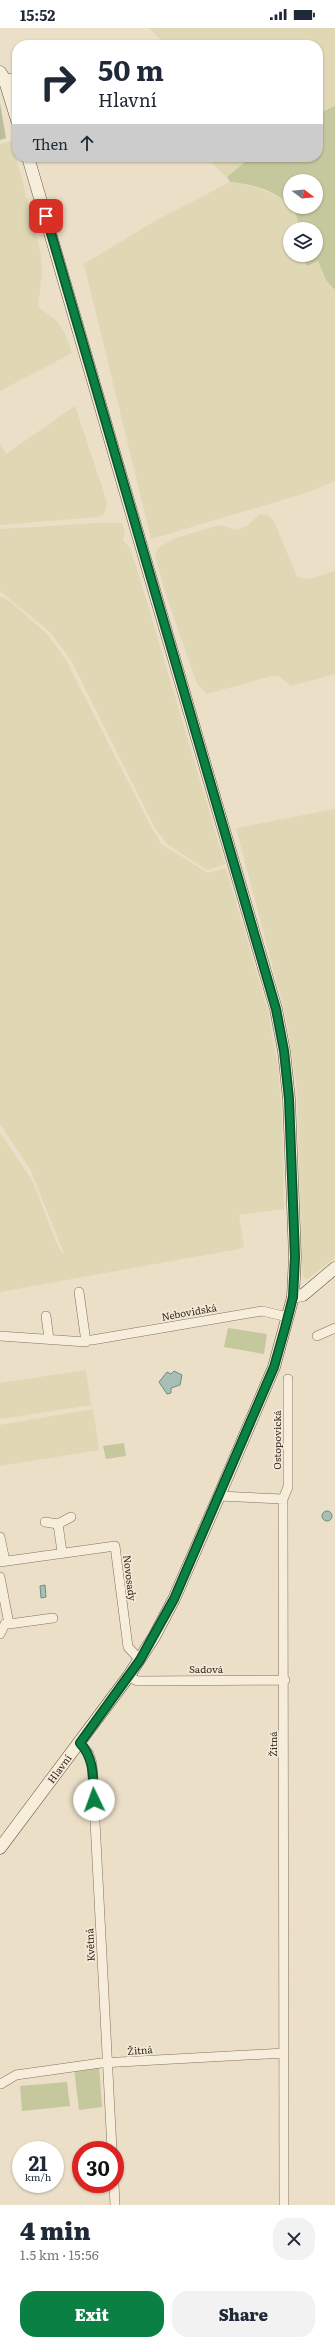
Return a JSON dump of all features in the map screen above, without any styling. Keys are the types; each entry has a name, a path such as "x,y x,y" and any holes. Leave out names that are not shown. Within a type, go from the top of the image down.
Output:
{"street":[{"path":"12,77 1,77 12,107"},
{"name":"Hlavní","path":"0,1848 80,1743 140,1660 174,1599 274,1367 293,1297 295,1257 289,1099 284,1051 276,1009 29,162"},
{"path":"293,1297 304,1295 335,1268"},
{"path":"0,1336 86,1342 79,1292"},
{"name":"Nebovidská","path":"92,1340 262,1310 288,1317"},
{"path":"46,1316 49,1339"},
{"path":"317,1336 335,1328"},
{"name":"Ostopovická","path":"283,1499 288,1487 288,1379"},
{"path":"219,1496 283,1499"},
{"name":"Žitná","path":"283,1499 285,1680 284,2205"},
{"path":"45,1522 58,1524 71,1517"},
{"path":"58,1524 62,1552"},
{"path":"0,1537 2,1562"},
{"name":"Novosady","path":"2,1562 62,1552 114,1546 128,1648 140,1660"},
{"path":"0,1577 9,1624"},
{"path":"0,1634 5,1624 53,1618"},
{"name":"Sadová","path":"128,1677 138,1681 285,1680"},
{"name":"Květná","path":"80,1743 89,1754 92,1763 112,2141"},
{"name":"Žitná","path":"0,2084 16,2075 108,2063 284,2053"},
{"path":"114,2193 115,2205"}],"shaded area":[{"path":"149,28 335,28 335,106 323,112 323,40 161,40"},
{"path":"12,141 12,162 17,162 41,254 42,273 38,307 57,321 64,331 72,353 0,391 0,144"},
{"path":"211,162 245,162 227,177"},
{"path":"230,182 256,187 282,198 283,214 296,214 298,222 283,222 283,262 306,262 308,265 318,262 326,280 335,290 335,481 306,493 151,539 84,264 155,221"},
{"path":"75,406 107,502 105,513 98,517 0,525 0,443 6,454"},
{"path":"260,514 268,515 274,521 297,577 310,579 335,571 335,674 291,686 279,676 271,676 207,694 197,684 164,589 155,555 159,547 176,538 219,525 237,530 247,526"},
{"path":"121,523 125,531 123,540 130,548 141,582 225,864 207,870 167,844 155,828 71,660 50,632 0,591 0,529"},
{"path":"0,596 11,602 48,635 66,660 161,844 208,873 226,868 268,1011 278,1067 282,1115 284,1209 239,1215 244,1248 0,1292 0,1133 32,1180 57,1244 62,1253 64,1253 30,1169 0,1124"},
{"path":"335,809 335,1258 306,1280 302,1273 297,1093 290,1041 284,1010 236,828"},
{"path":"86,1370 91,1405 0,1419 0,1383"},
{"path":"93,1409 99,1450 0,1466 0,1425"}],"green space":[{"path":"0,103 6,138 0,140"},
{"path":"335,106 335,290 326,280 318,262 323,262 323,222 298,222 296,214 323,214 323,174 283,174 283,199 255,186 230,182 227,177 245,162 323,162 323,112"},
{"path":"305,262 316,262 307,266"},
{"path":"228,1328 267,1334 264,1354 224,1347"},
{"path":"124,1443 126,1456 106,1459 103,1446"},
{"path":"99,2066 102,2107 79,2110 74,2069"},
{"path":"67,2082 70,2106 22,2111 20,2086"}],"water":[{"path":"174,1371 182,1375 180,1385 171,1388 171,1393 167,1394 159,1382 167,1372 171,1374"},
{"path":"327,1511 332,1516 327,1521 322,1516"},
{"path":"45,1585 46,1597 41,1598 40,1586"}],"route":[{"path":"46,216 276,1009 284,1051 289,1099 295,1257 293,1297 274,1367 174,1599 140,1660 80,1743 89,1754 92,1763 94,1800"}]}
